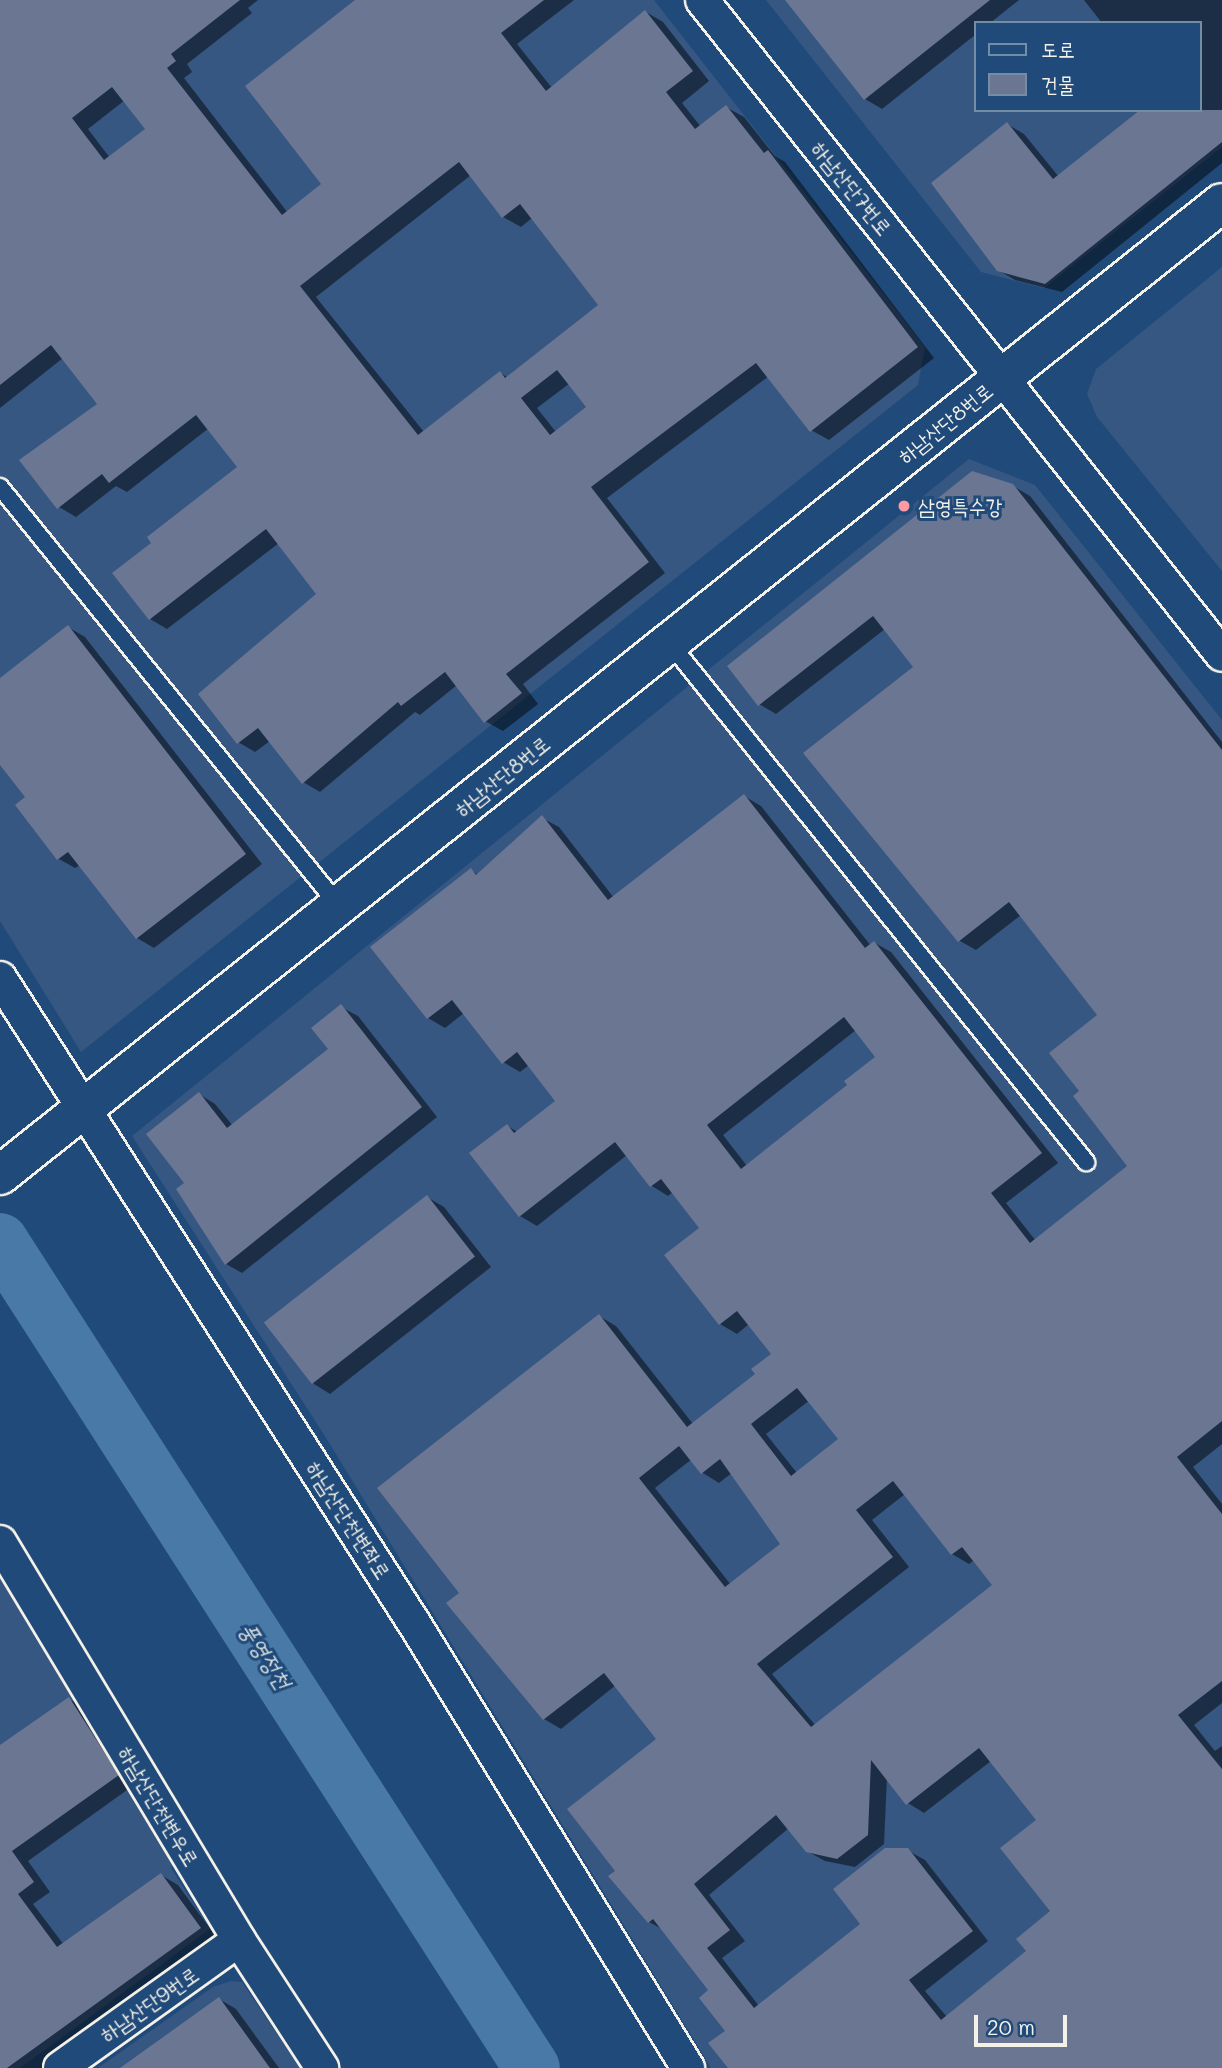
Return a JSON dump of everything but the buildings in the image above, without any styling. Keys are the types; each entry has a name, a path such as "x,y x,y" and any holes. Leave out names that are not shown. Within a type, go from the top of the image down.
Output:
{"street":[{"name":"하남산단7번로","path":"702,0 1003,377"},
{"name":"하남산단8번로","path":"0,1175 1222,203"},
{"name":"하남산단8번로","path":"1003,377 1222,655"},
{"name":"하남산단천변좌로","path":"0,978 76,1116 407,1611 688,2068"},
{"name":"하남산단천변우로","path":"0,1542 239,1940 322,2068"},
{"name":"하남산단9번로","path":"60,2068 239,1940"}],"lane":[{"path":"0,487 339,906"},
{"path":"669,642 1086,1162"}],"shaded area":[{"path":"0,0 654,0 925,347 918,385 81,1052 0,921"},
{"path":"766,0 1222,0 1222,147 1044,288 981,272"},
{"path":"1222,267 1222,571 1097,417 1087,394 1096,369"},
{"path":"969,459 1035,485 1222,720 1222,2068 711,2068 328,1441 132,1136"},
{"path":"0,1571 177,1855 171,1868 210,1929 20,2068 0,2068"},
{"path":"231,1981 242,1982 300,2068 98,2068 213,1987"}],"waterway":[{"name":"풍영정천","path":"0,1241 532,2068"}],"place":[{"name":"삼영특수강","path":"904,506"}]}
